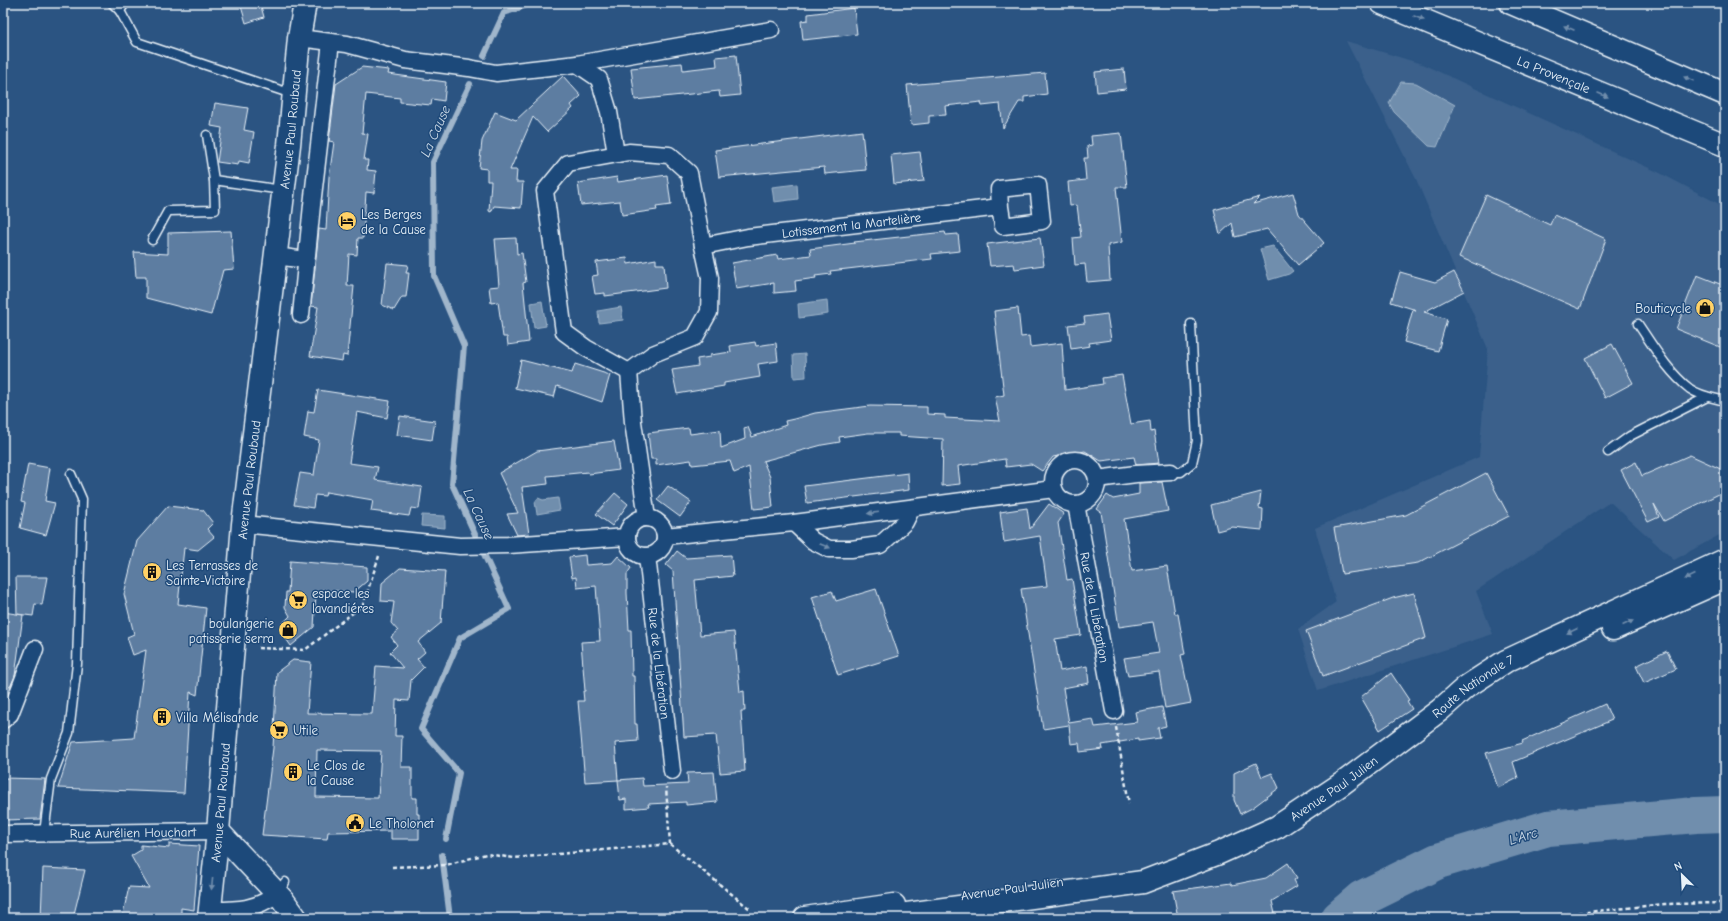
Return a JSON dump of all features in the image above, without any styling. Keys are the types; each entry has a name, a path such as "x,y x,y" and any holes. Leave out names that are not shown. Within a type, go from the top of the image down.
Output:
{"main road":[{"name":"Avenue Paul Roubaud","path":"209,914 218,831 243,524 284,190 299,38 305,3"},
{"name":"La Provençale","path":"1382,3 1725,145"},
{"path":"1510,3 1725,94"},
{"name":"Route Nationale 7","path":"1440,710 1466,687 1506,662 1725,560"},
{"name":"Route Nationale 7","path":"1440,710 1541,662 1725,579"},
{"name":"Avenue Paul Julien","path":"877,918 1143,882 1218,853 1277,827 1343,782 1440,710"},
{"path":"218,831 281,888 296,918"},
{"name":"Avenue Paul Julien","path":"805,918 1147,868 1218,853"}],"street":[{"path":"299,38 347,44 405,60 469,68 496,74 577,64 771,30"},
{"path":"301,315 331,42"},
{"path":"577,64 599,80 609,112 616,154"},
{"path":"629,152 669,155 689,173 710,278 709,312 695,337 653,354 629,372 586,348 564,332 545,191 568,163 629,152"},
{"name":"Lotissement la Martelière","path":"703,246 748,237 1000,207"},
{"path":"275,256 306,260"},
{"path":"629,372 633,422 647,518"},
{"path":"1077,460 1084,462 1094,472 1097,479 1094,493 1090,499 1076,504 1062,500 1057,496 1054,489 1054,475 1058,468 1070,461 1077,460"},
{"path":"1097,479 1136,474 1171,472"},
{"path":"665,536 794,523 1054,489"},
{"name":"Rue de la Libération","path":"1076,504 1114,711"},
{"path":"794,523 813,541 829,549 850,549 880,545 905,522 912,508"},
{"path":"647,518 659,522 663,527 665,536 663,546 659,551 647,556 636,552 628,543 627,537 628,531 635,521 647,518"},
{"path":"243,524 460,546 508,545 627,537"},
{"name":"Rue de la Libération","path":"647,556 672,771"},
{"path":"3,720 10,714 35,649"},
{"name":"Rue Aurélien Houchart","path":"3,834 218,831"},
{"path":"209,914 241,910 266,902 281,888"}],"lane":[{"path":"112,3 120,11 137,42 294,94"},
{"path":"120,11 125,3"},
{"path":"152,240 168,211 215,210 214,180 207,135"},
{"path":"214,180 284,190"},
{"path":"1171,472 1181,472 1192,463 1197,441 1191,324"},
{"path":"1638,324 1668,368 1690,389 1707,397 1725,401"},
{"path":"1608,452 1630,436 1707,397"},
{"path":"44,834 51,779 69,733 77,664 82,499 71,474"}],"path":[{"path":"258,648 305,650 363,605 380,554"},
{"path":"1114,711 1129,804"},
{"path":"670,844 666,778 672,771"},
{"path":"392,868 446,865 486,854 514,858 670,844 750,909"},
{"path":"1530,918 1664,904 1725,903"}],"shaded area":[{"path":"1346,41 1422,64 1660,173 1725,207 1725,532 1674,560 1610,502 1476,591 1493,634 1318,691 1298,629 1336,602 1315,528 1479,457 1488,349 1416,179"},
{"path":"1401,82 1416,83 1455,105 1437,147 1429,146 1394,112 1389,103"},
{"path":"797,184 798,199 774,202 772,187"},
{"path":"1273,246 1293,271 1289,274 1269,280 1260,249"},
{"path":"827,300 828,314 799,318 798,304"},
{"path":"542,301 546,326 534,328 531,303"},
{"path":"621,307 623,320 599,323 598,311"},
{"path":"805,354 806,377 794,378 793,355"},
{"path":"538,498 543,500 558,498 560,510 537,514 535,502"},
{"path":"422,515 445,516 445,528 421,526"}],"building":[{"path":"240,3 260,3 264,17 246,23"},
{"path":"854,8 857,34 803,40 801,21 808,20 808,14"},
{"path":"736,55 740,95 720,97 719,91 635,100 631,68 682,63 683,70 717,66 716,57"},
{"path":"362,67 389,70 388,74 446,82 444,101 432,99 431,105 400,102 400,98 366,94 362,133 368,134 364,160 368,160 367,170 376,171 374,193 366,192 363,238 358,238 357,255 349,254 347,286 354,286 347,356 343,355 342,361 310,356 318,307 311,306 319,229 326,230 329,177 334,142 329,141 336,84"},
{"path":"1124,69 1126,89 1097,92 1095,72"},
{"path":"1045,73 1047,94 1024,97 1024,102 1019,102 1003,128 1000,104 982,106 981,102 945,106 946,115 929,116 929,123 911,125 907,85"},
{"path":"563,76 581,96 571,105 573,108 547,132 533,117 510,170 517,170 516,182 523,182 521,208 494,206 491,212 489,211 491,181 487,181 487,169 479,168 482,141 495,112 516,120"},
{"path":"215,103 248,108 244,130 254,132 249,163 239,161 238,165 217,162 222,128 211,126"},
{"path":"862,131 866,170 825,174 824,167 719,177 715,150"},
{"path":"1121,133 1127,187 1116,187 1122,242 1108,245 1110,280 1087,282 1085,264 1075,265 1073,238 1081,237 1077,205 1070,206 1068,182 1086,180 1084,158 1088,158 1087,146 1092,145 1091,136"},
{"path":"920,152 924,181 894,184 891,155"},
{"path":"667,175 671,205 656,207 657,210 622,215 620,201 581,205 578,183 617,177 618,182"},
{"path":"1293,193 1299,214 1324,243 1298,265 1267,229 1235,237 1232,223 1220,234 1214,210 1260,197 1253,204"},
{"path":"1486,195 1550,225 1554,215 1606,239 1580,309 1459,257"},
{"path":"231,231 234,269 223,270 211,315 146,298 146,277 136,277 134,252 168,254 168,233"},
{"path":"945,232 946,235 958,234 960,251 931,254 932,259 830,271 831,274 795,281 796,291 774,293 774,283 736,289 732,263 777,255 778,259 811,255 810,249 855,243 854,242"},
{"path":"516,238 517,254 522,253 526,282 523,283 529,342 508,345 507,337 503,337 498,302 491,303 489,287 499,286 495,239"},
{"path":"1040,238 1044,265 1015,269 1014,264 990,266 987,244"},
{"path":"627,258 628,264 656,259 656,264 664,264 666,288 605,296 605,293 595,294 592,276 598,275 596,262"},
{"path":"387,263 408,265 406,273 409,273 406,297 402,297 394,310 382,305"},
{"path":"1400,272 1435,282 1454,272 1464,291 1424,312 1447,319 1438,351 1404,342 1413,309 1391,302"},
{"name":"Bouticycle","path":"1697,275 1725,286 1725,349 1676,329"},
{"path":"1018,308 1021,337 1029,336 1030,347 1062,343 1065,390 1103,384 1102,378 1122,375 1131,424 1150,421 1151,432 1154,431 1159,463 1136,465 1134,457 1101,461 1085,451 1053,457 1042,471 1031,464 1006,467 1005,459 958,466 960,484 942,486 943,439 899,436 899,433 868,433 839,437 840,442 822,445 763,461 770,477 773,507 754,509 749,467 734,473 730,461 692,465 691,460 656,465 656,459 651,459 648,433 689,428 690,434 720,430 721,448 745,439 744,428 748,427 752,437 786,425 785,421 815,413 870,406 927,407 927,414 945,415 945,418 1000,421 995,397 1004,395 994,311"},
{"path":"1107,314 1111,340 1089,343 1090,346 1071,349 1068,325 1085,323 1084,317"},
{"path":"755,342 756,346 776,343 778,361 758,364 760,377 724,383 724,386 677,394 672,370 698,366 697,359 710,357 710,355 731,352 730,346"},
{"path":"1612,344 1633,383 1605,398 1585,358"},
{"path":"521,360 572,373 575,364 610,375 602,402 557,386 554,397 515,388"},
{"path":"318,390 390,401 387,418 357,412 349,463 378,467 375,480 422,487 419,509 411,508 409,516 371,511 373,500 326,492 325,496 315,495 313,508 294,505 300,473 314,475 319,440 304,437 308,411 314,412"},
{"path":"400,416 435,421 432,440 397,435"},
{"path":"614,441 619,470 589,474 588,472 547,476 548,484 522,487 529,534 517,535 507,514 518,513 499,473 537,451"},
{"path":"1690,455 1725,471 1725,491 1664,521 1654,504 1659,517 1648,522 1621,470 1636,462 1642,476"},
{"path":"28,464 50,468 45,501 55,503 46,535 20,528 25,503 21,502"},
{"path":"908,473 909,490 807,503 804,486"},
{"path":"1486,473 1509,516 1418,563 1342,574 1334,528 1406,515"},
{"path":"1162,482 1168,511 1124,519 1132,571 1167,566 1175,614 1178,614 1185,654 1181,655 1191,703 1165,708 1159,672 1128,676 1124,658 1159,653 1153,622 1119,627 1101,512 1097,509 1107,495 1113,499 1139,494 1139,483"},
{"path":"668,486 691,502 680,517 657,500"},
{"path":"1261,492 1259,508 1263,509 1262,530 1232,527 1217,531 1211,505"},
{"path":"615,493 628,504 612,526 596,514"},
{"path":"1049,504 1064,514 1058,523 1067,580 1072,579 1081,635 1055,639 1060,671 1087,666 1089,683 1063,688 1069,723 1093,719 1095,727 1137,722 1135,712 1162,707 1166,726 1158,728 1160,738 1138,741 1138,739 1102,745 1103,749 1080,752 1079,743 1071,744 1069,725 1043,729 1021,589 1047,586 1040,536 1004,542 1000,512 1027,508 1030,529"},
{"path":"168,506 203,510 213,523 207,529 214,537 198,550 184,548 178,604 206,608 197,695 190,692 184,793 58,788 73,742 134,738 146,650 133,655 127,637 134,634 124,594 137,541"},
{"path":"677,551 686,558 731,555 733,576 695,580 700,635 734,632 740,692 744,691 745,711 741,711 745,771 720,773 716,735 684,737 673,571 666,565"},
{"path":"585,555 586,565 612,563 618,556 631,568 627,574 627,593 629,630 631,630 632,676 634,676 635,724 637,724 638,741 615,743 618,780 585,782 578,701 584,701 583,691 585,691 581,642 600,641 596,586 577,588 576,577 572,578 569,557"},
{"name":"espace les lavandiéres","path":"290,561 367,567 367,581 354,592 320,590 320,595 316,594 314,627 291,646 282,633 283,623 290,616 285,607 286,592 288,592"},
{"name":"Le Clos de la Cause","path":"400,568 445,571 441,623 418,642 425,652 417,659 424,667 411,680 409,701 396,700 395,736 402,736 401,767 412,767 412,798 417,798 417,814 419,814 419,839 391,839 391,831 328,832 327,839 262,835 273,748 277,672 293,660 311,662 307,713 372,714 376,666 403,668 390,652 397,645 391,637 398,631 391,623 394,602 381,601 382,583","holes":["317,750 381,751 378,798 316,797"]},
{"path":"16,577 47,577 42,605 35,604 33,616 17,614"},
{"path":"876,589 899,656 838,675 812,597 832,591 836,601"},
{"path":"1414,593 1426,638 1323,676 1306,631 1393,598"},
{"path":"3,612 23,615 15,676 10,687 3,686"},
{"path":"1667,651 1676,669 1644,683 1636,666"},
{"path":"1391,673 1409,700 1407,701 1412,709 1380,730 1361,697"},
{"path":"1605,704 1612,720 1513,762 1518,778 1498,788 1486,753 1523,743 1522,741"},
{"path":"1256,763 1262,777 1272,773 1279,788 1252,808 1240,814 1234,800 1234,773"},
{"path":"714,772 717,802 686,805 686,802 648,804 649,807 626,809 626,799 620,800 618,780 642,778 643,786 688,784 687,773"},
{"path":"3,778 45,779 40,819 3,820"},
{"path":"169,844 199,846 194,910 181,908 181,918 122,918 129,887 149,888 131,856 141,850 141,845 169,848"},
{"path":"1288,863 1297,878 1294,880 1297,886 1272,901 1276,918 1178,918 1173,891 1231,883 1232,885 1266,878"},
{"path":"43,868 85,870 73,918 41,918"}],"waterway":[{"name":"La Cause","path":"484,56 504,13 533,3"},
{"name":"La Cause","path":"446,839 459,773 421,729 460,638 509,609 452,484 464,346 434,276 433,162 470,84"},
{"name":"L'Arc","path":"1339,918 1361,899 1438,861 1548,828 1696,815 1725,814"},
{"name":"La Cause","path":"442,855 450,918"}],"place":[{"name":"Les Berges de la Cause","path":"347,221"},
{"name":"Bouticycle","path":"1705,308"},
{"name":"Les Terrasses de Sainte-Victoire","path":"152,572"},
{"name":"espace les lavandiéres","path":"298,600"},
{"name":"boulangerie patisserie serra","path":"288,630"},
{"name":"Villa Mélisande","path":"162,717"},
{"name":"Utile","path":"279,730"},
{"name":"Le Clos de la Cause","path":"293,772"},
{"name":"Le Tholonet","path":"355,823"}]}
